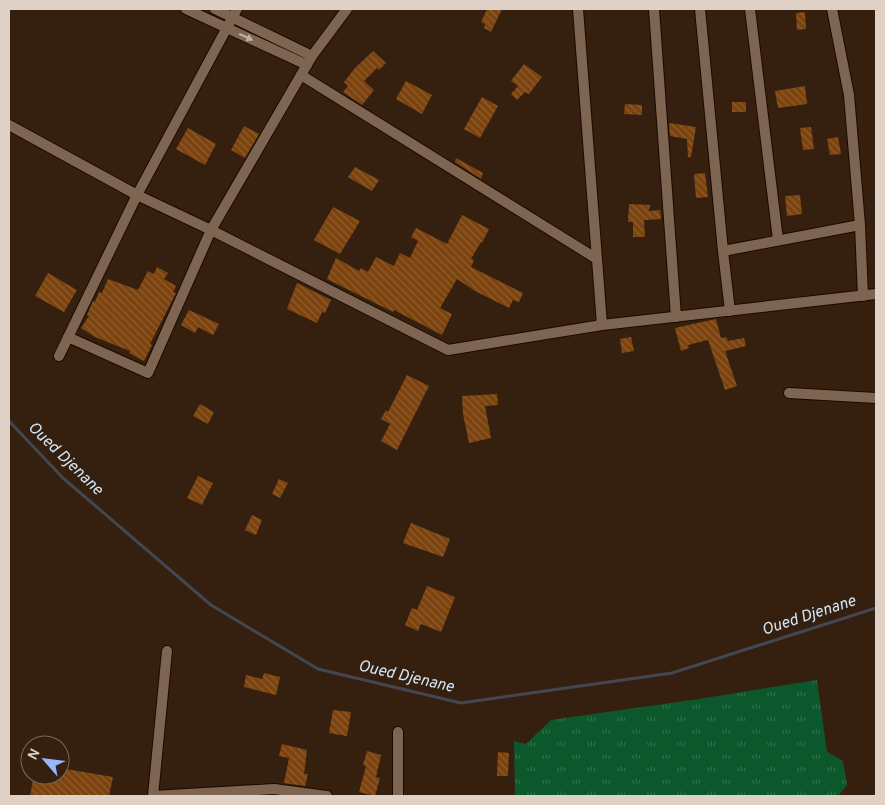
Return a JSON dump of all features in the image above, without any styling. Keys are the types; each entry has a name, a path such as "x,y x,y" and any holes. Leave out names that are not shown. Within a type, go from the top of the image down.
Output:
{"street":[{"path":"186,9 307,65"},
{"path":"215,9 235,13 312,56"},
{"path":"68,337 148,373 211,230 312,56 347,9"},
{"path":"578,9 602,325"},
{"path":"654,9 676,317"},
{"path":"700,9 730,311"},
{"path":"750,9 778,240"},
{"path":"832,9 849,95 860,225 863,296"},
{"path":"59,356 138,195 235,13"},
{"path":"301,75 597,259"},
{"path":"9,125 138,195 448,350 602,325 876,294"},
{"path":"723,251 860,225"},
{"path":"789,393 876,398"},
{"path":"167,651 153,796 274,789 327,796"},
{"path":"398,732 398,796"}],"green space":[{"path":"817,680 827,752 843,761 847,785 838,796 515,796 514,741 526,744 551,720"}],"building":[{"path":"487,9 502,9 491,32 484,28 485,24 481,22"},
{"path":"805,12 806,29 797,30 796,13"},
{"path":"373,51 386,63 379,70 377,68 364,81 374,90 362,105 343,92 348,86 344,82 355,68"},
{"path":"524,64 542,77 529,94 525,92 517,100 511,94 518,86 511,81"},
{"path":"406,81 432,95 422,114 396,99"},
{"path":"805,86 807,104 778,108 775,91"},
{"path":"482,97 498,106 480,138 464,129"},
{"path":"732,102 746,102 746,112 732,112"},
{"path":"625,104 642,105 642,115 624,114"},
{"path":"669,123 696,127 691,157 688,157 687,139 670,136"},
{"path":"244,126 259,134 245,158 231,150"},
{"path":"811,127 814,149 803,150 800,128"},
{"path":"188,128 216,144 205,165 176,149"},
{"path":"838,137 841,154 830,155 827,139"},
{"path":"456,158 483,173 481,179 455,162"},
{"path":"355,167 379,180 372,191 348,177"},
{"path":"705,173 708,197 696,198 694,174"},
{"path":"800,195 802,214 787,216 785,196"},
{"path":"629,204 650,205 649,211 660,210 661,219 644,220 645,237 633,237 633,222 628,222"},
{"path":"333,207 360,221 340,254 314,240"},
{"path":"462,215 489,229 471,259 474,260 471,267 523,293 519,302 513,300 509,308 475,291 457,279 440,308 452,314 442,335 327,279 336,258 359,271 361,268 368,272 376,257 394,266 400,253 410,258 418,241 411,237 416,228 447,244"},
{"path":"157,267 168,273 164,279 176,286 173,292 176,293 150,344 152,345 144,361 129,353 130,351 95,337 81,328 89,316 87,315 93,301 95,302 99,292 102,293 108,279 138,290 148,271 154,274"},
{"path":"48,273 77,290 64,312 35,296"},
{"path":"297,283 331,300 325,313 322,312 317,323 287,309"},
{"path":"189,310 219,324 213,335 198,327 195,333 181,325"},
{"path":"716,319 721,338 726,337 728,341 744,338 746,346 725,351 737,386 725,390 708,340 688,345 689,348 681,351 675,328"},
{"path":"631,337 634,351 622,353 620,339"},
{"path":"407,375 429,386 397,450 381,441 390,424 381,419 386,410 388,412"},
{"path":"497,394 498,405 485,406 491,438 469,443 463,414 462,396"},
{"path":"200,404 214,412 208,424 193,416"},
{"path":"198,476 213,483 202,505 187,498"},
{"path":"279,479 288,483 280,498 272,494"},
{"path":"252,515 262,520 256,535 245,530"},
{"path":"411,523 450,539 443,557 403,543"},
{"path":"427,586 455,597 441,632 421,624 418,631 405,625 412,608 417,610"},
{"path":"264,673 280,677 276,695 244,687 246,675 262,679"},
{"path":"333,710 351,712 347,736 329,733"},
{"path":"282,744 307,750 304,774 308,774 305,786 284,783 289,758 279,756"},
{"path":"367,751 381,755 376,777 380,778 375,796 359,792 366,766 363,765"},
{"path":"498,752 509,753 508,776 497,776"},
{"path":"70,770 113,777 109,796 30,796 32,785 70,785"}],"waterway":[{"name":"Oued Djenane","path":"9,421 63,478 211,605 318,669 461,703 672,673 876,608"}]}
